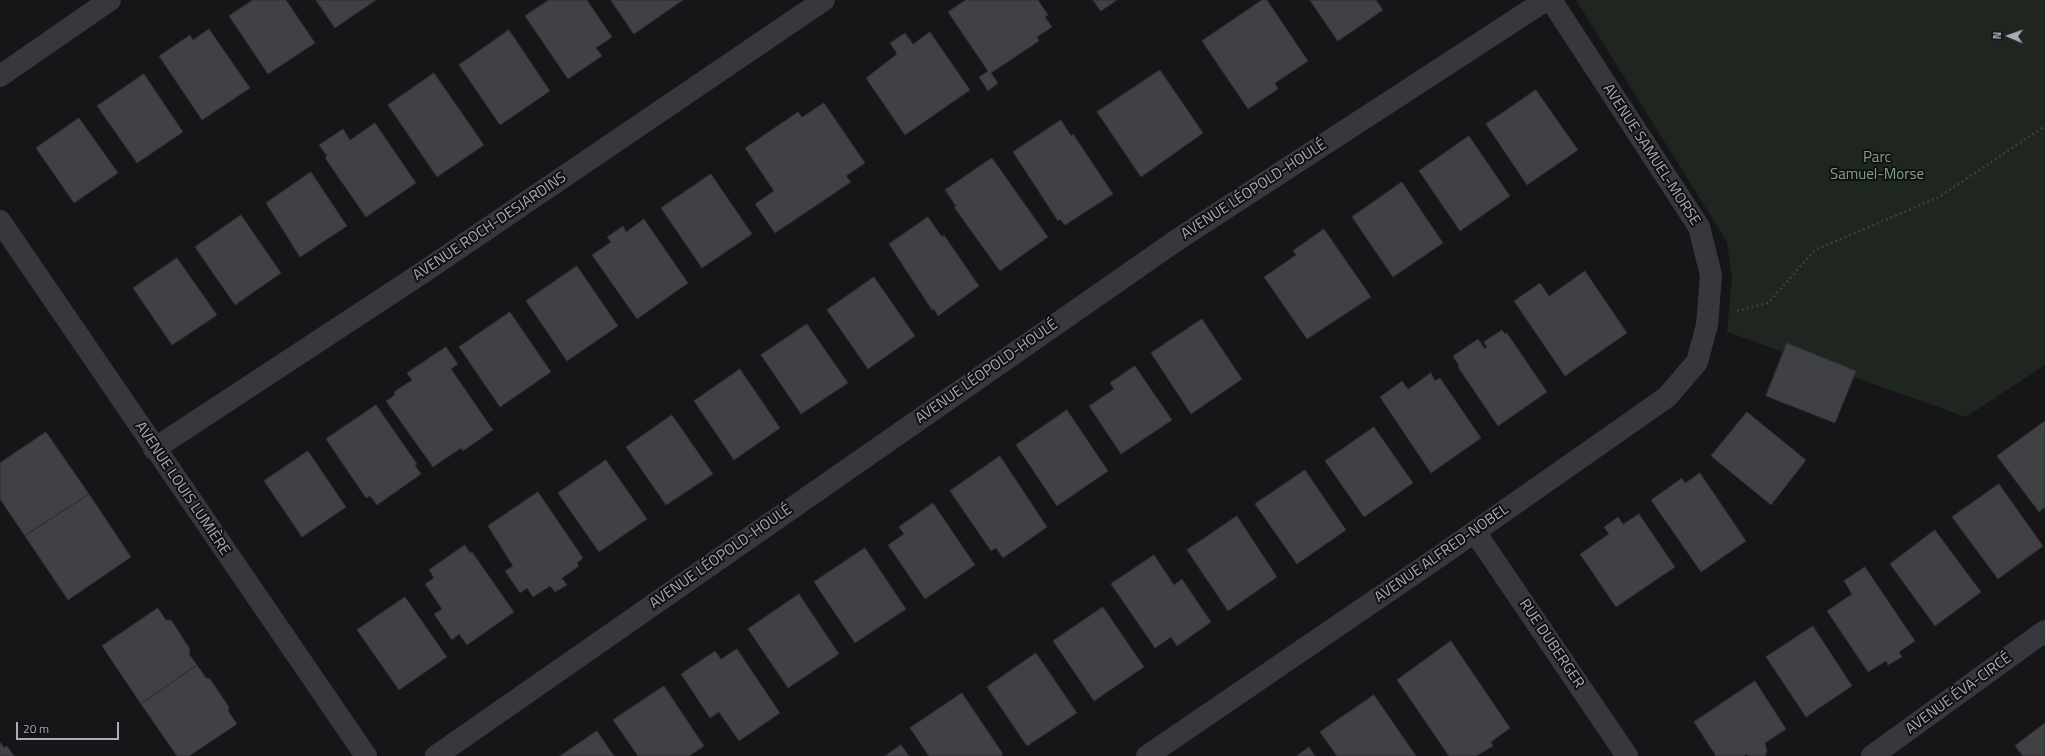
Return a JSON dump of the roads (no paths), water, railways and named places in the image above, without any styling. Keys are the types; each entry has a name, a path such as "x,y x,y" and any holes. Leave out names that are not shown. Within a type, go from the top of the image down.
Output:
{"street":[{"path":"0,76 110,0"},
{"name":"AVENUE ROCH-DESJARDINS","path":"154,449 419,275 824,0"},
{"name":"AVENUE LÉOPOLD-HOULÉ","path":"436,756 1177,240 1546,0"},
{"name":"AVENUE SAMUEL-MORSE","path":"1551,0 1699,227 1711,275 1707,321"},
{"name":"AVENUE LOUIS LUMIÈRE","path":"0,222 154,449 366,756"},
{"name":"AVENUE ALFRED-NOBEL","path":"1147,756 1475,532 1667,396 1697,362 1707,321"},
{"name":"RUE DUBERGER","path":"1475,532 1627,756"},
{"name":"AVENUE ÉVA-CIRCÉ","path":"1872,756 2045,631"}],"park label":[{"name":"Parc Samuel-Morse","path":"1877,166"}]}
